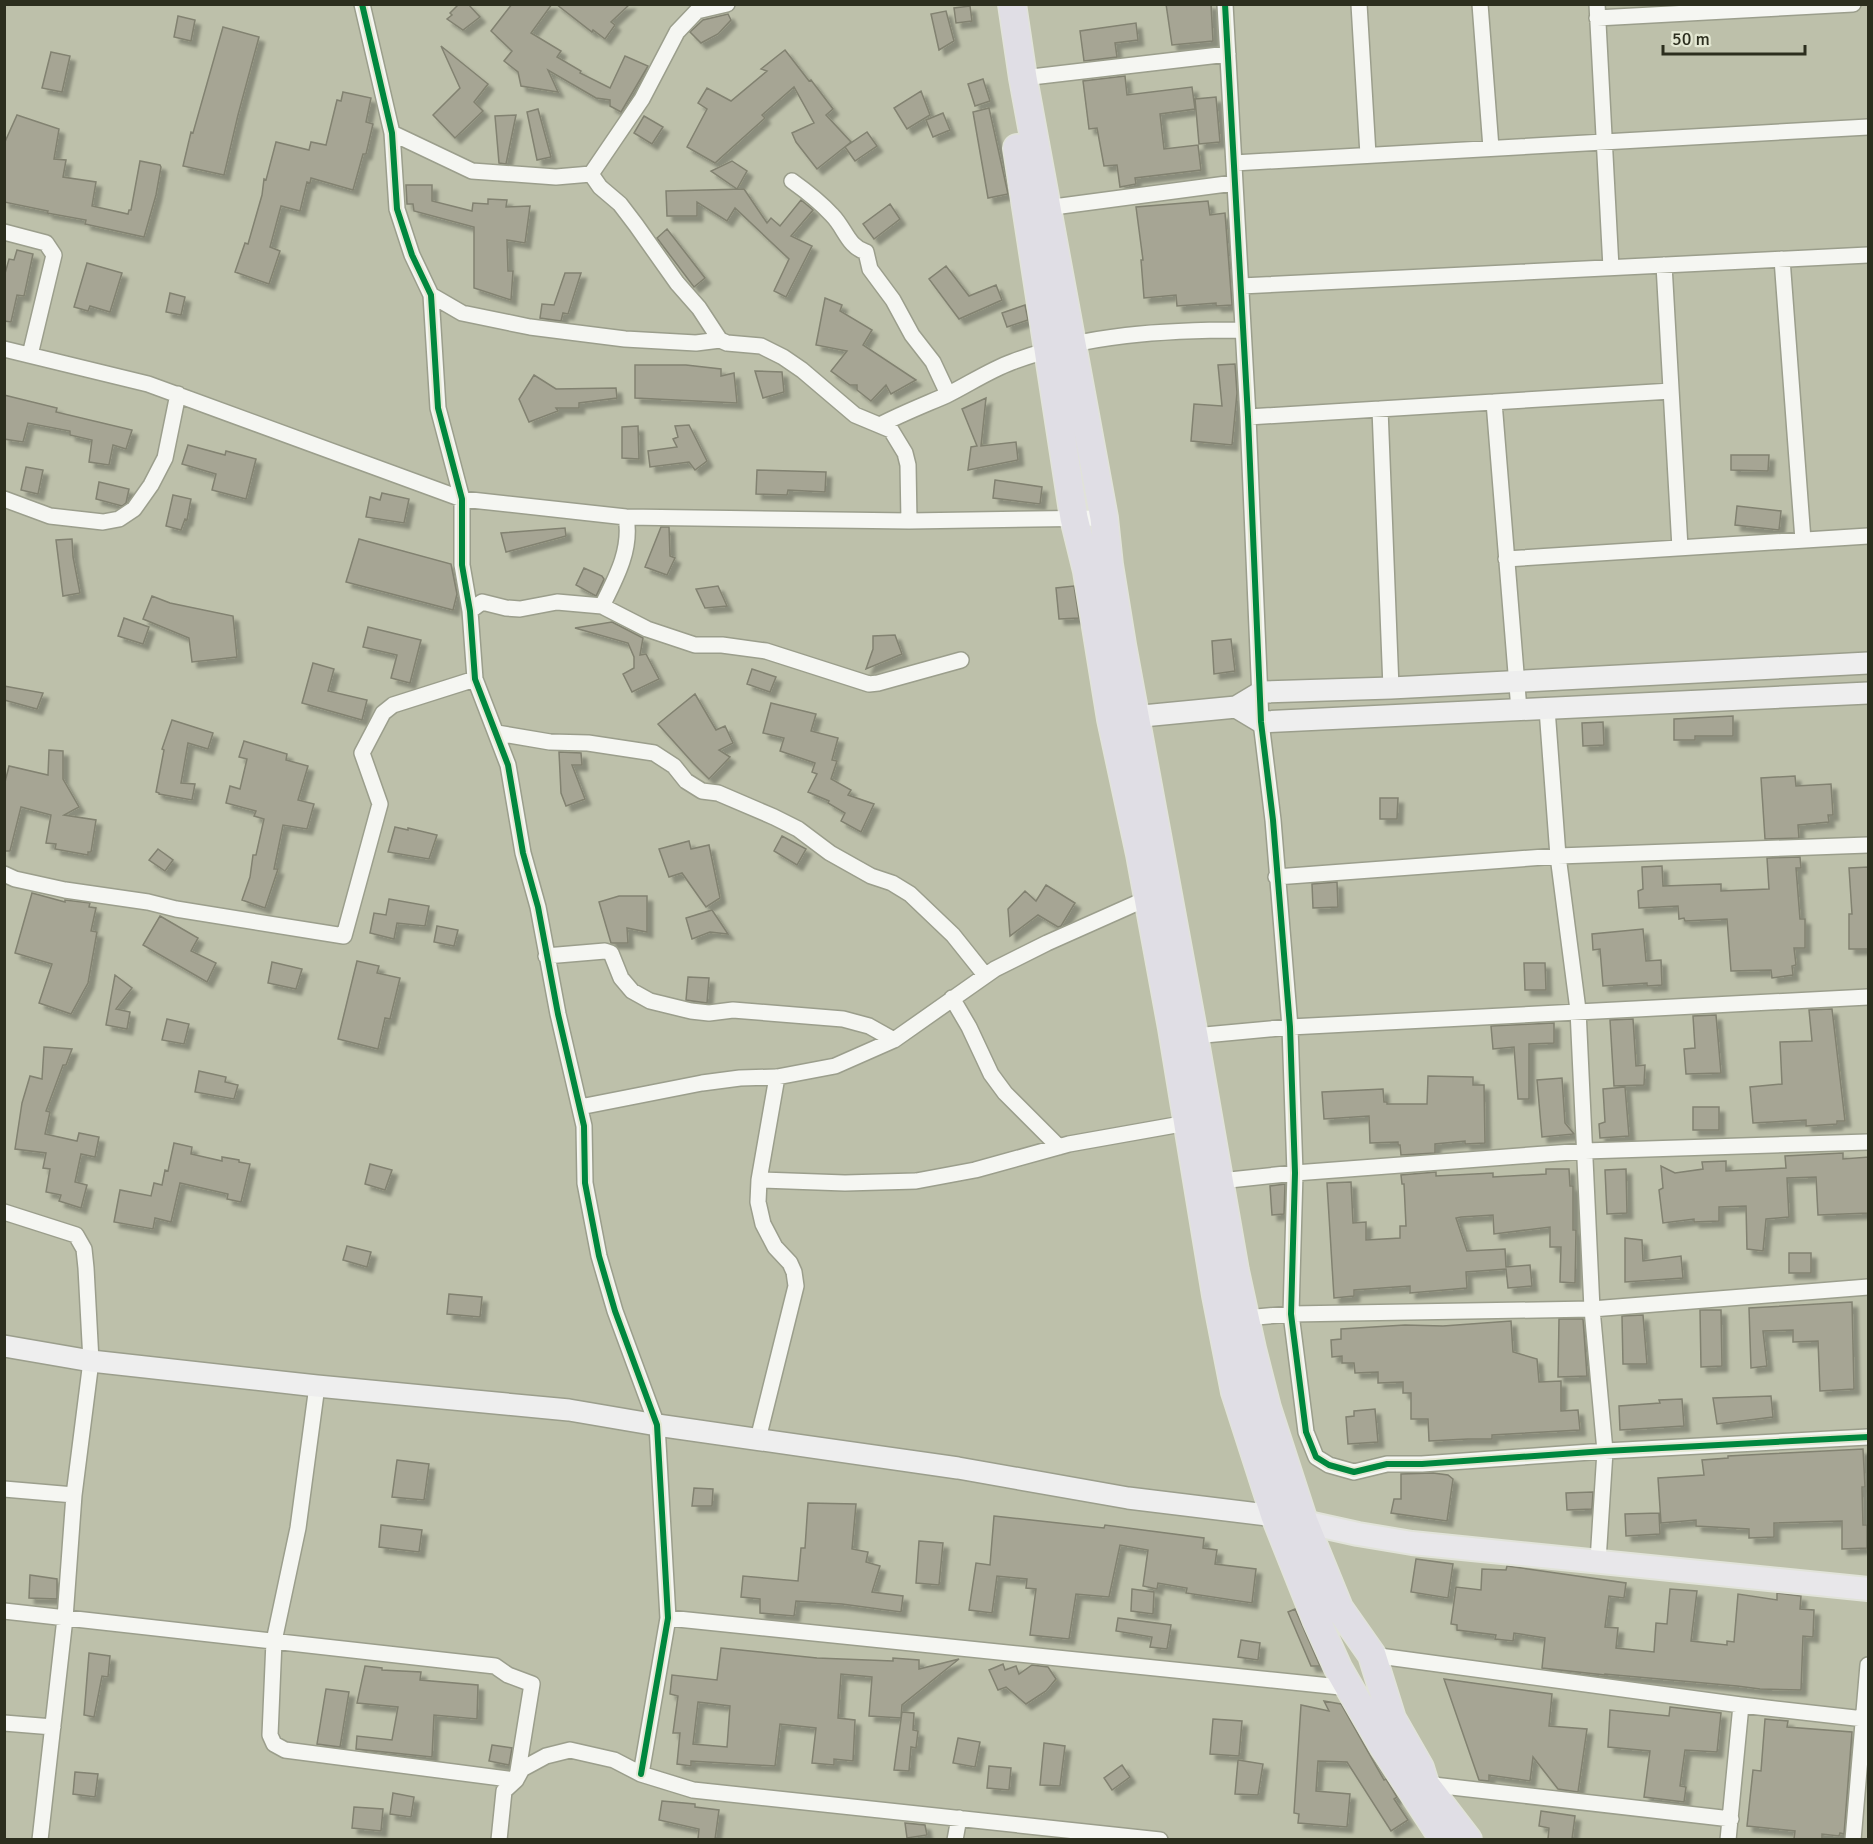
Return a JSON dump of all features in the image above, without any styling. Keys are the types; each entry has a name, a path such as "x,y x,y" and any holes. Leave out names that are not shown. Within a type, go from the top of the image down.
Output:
{"highway":[{"path":"996,4 1074,518 1123,718 1194,1036 1198,1139 1216,1295 1235,1392 1275,1516 1338,1668 1383,1746 1444,1839"},
{"path":"1012,4 1046,208 1104,518 1123,718 1148,898 1198,1139 1220,1181 1245,1318 1267,1408 1304,1522 1338,1608 1372,1655 1392,1719 1420,1768 1425,1784 1468,1839"}],"main road":[{"path":"1275,1516 1412,1543 1869,1589"}],"street":[{"path":"362,4 392,133 397,209 412,255 432,296 438,408 462,499 462,565 470,611 474,679 508,765 523,853 538,908 546,956 584,1126 585,1183 599,1256 615,1311 657,1425 668,1618 641,1774"},
{"path":"591,174 642,99 677,32 693,8 727,4"},
{"path":"1225,4 1248,417 1261,722 1273,820 1290,1027 1295,1173 1291,1314 1306,1432 1316,1456 1329,1465 1354,1472 1387,1464 1422,1464 1605,1451 1869,1437"},
{"path":"1359,4 1368,155"},
{"path":"1480,4 1491,148"},
{"path":"1611,268 1597,11 1852,4"},
{"path":"1023,78 1228,54"},
{"path":"1234,163 1869,127"},
{"path":"392,133 472,171 556,177 591,174"},
{"path":"591,174 600,187 620,204 699,308 720,340"},
{"path":"792,181 814,197 832,215 855,249 866,252 870,268 893,300 912,335 933,362 948,394"},
{"path":"1046,208 1234,183"},
{"path":"4,232 46,243 54,255 30,355"},
{"path":"1241,286 1869,255"},
{"path":"1782,259 1803,540"},
{"path":"1664,265 1680,548"},
{"path":"432,296 462,313 530,327 594,336 696,343 720,340 727,343 761,346 802,370 855,415 891,430 905,453 908,465 909,521"},
{"path":"880,425 1011,362 1073,344 1166,332 1243,330"},
{"path":"4,349 148,384 462,499 626,517 909,521 1104,518"},
{"path":"1248,417 1671,391"},
{"path":"4,499 50,516 103,522 119,519 134,509 151,485 165,458 178,394"},
{"path":"1494,402 1520,710"},
{"path":"1380,409 1391,688"},
{"path":"602,606 622,563 629,533 626,517"},
{"path":"1506,559 1869,536"},
{"path":"470,611 482,602 520,609 557,602 602,606 647,629 696,645 722,645 766,651 869,684 961,660"},
{"path":"1123,718 1236,707 1261,692 1391,688 1869,663"},
{"path":"4,874 15,879 65,890 138,900 176,909 344,936 380,804 362,753 383,712 393,705 474,679"},
{"path":"1236,707 1261,722 1869,693"},
{"path":"1547,709 1558,856 1578,1010 1592,1309 1605,1451 1598,1561"},
{"path":"497,733 550,742 588,743 654,753 674,766 686,781 702,791 718,792 774,816 798,829 830,853 871,876 892,882 910,894 953,934 985,975"},
{"path":"1276,878 1558,856 1869,844"},
{"path":"580,1107 702,1083 740,1078 777,1077 835,1066 894,1040 985,975 1047,943 1148,898"},
{"path":"546,956 605,951 611,953 621,978 632,991 650,1001 691,1011 709,1013 733,1010 843,1019 869,1026 894,1040"},
{"path":"1194,1036 1290,1027 1578,1010 1869,997"},
{"path":"952,998 969,1027 991,1074 1005,1093 1059,1147"},
{"path":"758,1439 796,1286 790,1263 775,1247 763,1224 758,1202 759,1180 777,1077"},
{"path":"759,1180 845,1184 916,1181 975,1170 1059,1147 1198,1139"},
{"path":"1220,1181 1295,1173 1585,1151 1869,1142"},
{"path":"4,1212 76,1235 84,1249 91,1361 74,1495 65,1618 40,1839"},
{"path":"1245,1318 1291,1314 1592,1309 1869,1287"},
{"path":"4,1346 91,1361 316,1386 568,1410 958,1468 1128,1498 1275,1516"},
{"path":"316,1386 298,1528 274,1641 270,1735 274,1744 285,1750 516,1780"},
{"path":"4,1489 74,1495"},
{"path":"4,1611 495,1666 508,1675 532,1684 516,1780"},
{"path":"668,1618 1350,1688"},
{"path":"1372,1655 1741,1705 1864,1719"},
{"path":"1853,1839 1869,1665"},
{"path":"1728,1839 1741,1705"},
{"path":"4,1724 53,1726"},
{"path":"499,1839 504,1791 516,1780 522,1769 546,1756 570,1750 614,1760 641,1774 693,1790 1160,1839"},
{"path":"1425,1784 1731,1818"},
{"path":"955,1839 959,1818"}],"building":[{"path":"459,4 468,4 480,17 463,30 447,19"},
{"path":"512,4 552,4 531,33 561,51 557,57 581,71 580,73 610,88 625,56 648,66 621,112 610,106 610,100 596,98 548,70 558,92 521,86 518,72 504,61 512,51 491,31"},
{"path":"556,4 630,4 611,22 615,25 605,39 593,30 592,32"},
{"path":"1166,4 1211,4 1213,41 1172,45"},
{"path":"970,6 972,21 956,23 954,8"},
{"path":"946,11 954,41 939,50 931,14"},
{"path":"728,14 731,20 718,34 701,43 690,32 703,20"},
{"path":"178,16 195,20 191,41 174,37"},
{"path":"1136,23 1138,40 1115,43 1117,57 1084,61 1080,31"},
{"path":"223,27 259,37 224,175 183,166"},
{"path":"441,46 488,84 474,102 483,111 455,138 433,115 460,88"},
{"path":"785,50 833,109 826,115 851,142 817,169 796,142 792,133 814,123 794,87 762,115 765,118 715,163 687,147 707,109 698,103 707,88 731,101 767,71 761,69"},
{"path":"51,52 70,56 62,92 42,88"},
{"path":"1125,76 1127,95 1192,87 1195,109 1160,114 1164,149 1198,145 1201,170 1135,178 1136,184 1120,187 1117,165 1104,166 1097,128 1089,129 1083,81"},
{"path":"983,79 990,101 975,106 968,84"},
{"path":"921,91 930,115 907,129 894,108"},
{"path":"343,92 371,98 366,122 373,124 366,154 363,154 353,190 311,178 310,183 307,182 300,211 281,206 270,247 280,251 269,284 235,272 245,243 248,244 276,142 309,150 311,142 326,145 337,100 341,101"},
{"path":"1216,97 1220,142 1199,144 1195,99"},
{"path":"989,108 1008,194 988,198 973,112"},
{"path":"538,109 551,157 537,160 527,112"},
{"path":"943,113 950,130 933,137 926,120"},
{"path":"17,115 59,129 54,159 66,160 63,177 96,182 92,206 128,214 131,210 140,161 160,165 156,195 144,237 85,224 86,220 4,202 4,144"},
{"path":"516,115 506,164 499,163 495,116"},
{"path":"644,116 663,127 652,144 634,133"},
{"path":"867,132 877,146 855,161 845,147"},
{"path":"732,161 747,171 737,189 711,171"},
{"path":"406,185 432,185 432,201 472,211 473,203 488,204 488,199 507,200 506,207 530,206 525,243 507,240 508,271 513,271 511,300 474,288 474,227 414,211 413,204 407,204"},
{"path":"744,189 767,223 771,218 780,226 801,200 813,210 791,236 812,246 786,297 774,291 789,259 735,208 727,221 697,202 697,216 667,216 666,191"},
{"path":"1208,201 1210,215 1225,213 1232,305 1216,306 1216,303 1177,306 1176,295 1144,298 1141,260 1143,260 1136,207"},
{"path":"890,204 900,219 874,239 863,224"},
{"path":"667,229 705,278 694,287 657,238"},
{"path":"17,250 33,254 24,296 17,295 11,322 4,321 4,277 9,259 14,260"},
{"path":"87,263 122,273 110,312 90,306 88,311 74,307"},
{"path":"946,266 969,296 996,285 1002,300 959,319 929,279"},
{"path":"565,273 581,273 568,314 563,313 561,321 540,318 542,304 554,305"},
{"path":"170,293 185,297 181,315 166,312"},
{"path":"825,298 842,305 840,311 872,330 863,345 916,380 891,394 886,385 871,401 857,390 857,385 850,385 831,371 847,351 816,345"},
{"path":"1025,305 1028,320 1007,327 1002,313"},
{"path":"1235,364 1237,393 1232,445 1191,441 1194,404 1222,406 1218,365"},
{"path":"635,365 686,365 721,369 721,376 734,373 737,403 635,398"},
{"path":"755,371 782,372 784,392 763,398"},
{"path":"534,375 556,389 616,388 617,398 579,403 579,408 556,408 558,411 529,422 519,399"},
{"path":"4,395 57,408 56,412 132,430 126,449 113,445 109,465 89,462 92,440 70,435 70,431 28,423 23,442 4,439"},
{"path":"986,398 981,446 1016,442 1018,460 968,470 971,447 977,446 962,409"},
{"path":"689,425 707,461 695,470 689,462 650,467 648,451 677,447 673,439 678,437 675,426"},
{"path":"638,426 639,459 622,458 622,427"},
{"path":"188,445 225,455 226,451 256,459 246,499 212,490 216,474 182,464"},
{"path":"1731,455 1769,455 1768,471 1731,470"},
{"path":"26,467 43,470 38,494 21,490"},
{"path":"757,470 826,472 825,492 788,490 787,495 756,494"},
{"path":"995,480 1042,487 1040,504 993,498"},
{"path":"99,482 129,489 126,503 122,506 96,499"},
{"path":"382,493 409,499 404,523 366,517 370,497 380,500"},
{"path":"173,495 191,499 187,520 185,519 181,530 166,526"},
{"path":"1737,506 1781,511 1779,530 1735,525"},
{"path":"661,527 669,527 670,556 675,558 667,575 645,567"},
{"path":"565,528 566,536 506,552 501,533"},
{"path":"72,539 80,593 63,596 56,540"},
{"path":"359,539 451,564 457,594 453,610 346,582"},
{"path":"584,568 604,579 596,596 576,585"},
{"path":"718,586 727,606 705,608 696,589"},
{"path":"1074,586 1079,618 1059,619 1056,588"},
{"path":"152,596 170,603 233,616 237,657 192,662 189,638 143,619"},
{"path":"124,618 149,627 143,644 118,636"},
{"path":"612,622 643,638 640,655 646,654 659,679 632,692 623,674 634,668 634,657 628,643 575,628"},
{"path":"368,627 421,640 410,683 391,678 397,655 363,647"},
{"path":"895,635 902,654 866,669 873,649 873,636"},
{"path":"1231,639 1235,671 1214,674 1212,641"},
{"path":"313,663 334,669 328,691 367,700 362,720 302,703"},
{"path":"752,669 776,677 770,692 747,684"},
{"path":"4,686 43,693 37,709 4,700"},
{"path":"695,694 716,730 725,726 733,743 719,750 730,757 709,779 658,724"},
{"path":"771,703 816,714 811,731 838,738 832,760 837,761 831,779 851,790 848,795 874,804 861,832 841,821 845,813 828,803 829,801 808,792 817,774 812,772 815,763 780,751 784,738 763,733"},
{"path":"1733,716 1733,736 1695,736 1695,740 1674,740 1674,719"},
{"path":"172,720 213,733 208,749 188,743 181,783 195,784 192,800 156,792 164,750 162,749"},
{"path":"1603,722 1604,745 1583,746 1582,723"},
{"path":"244,741 287,754 286,760 308,766 298,800 314,804 307,829 283,825 274,869 278,869 265,908 242,900 264,819 254,816 256,811 226,803 230,786 240,789 247,759 239,757"},
{"path":"49,750 63,751 63,779 79,807 64,815 96,820 91,852 88,852 88,855 55,849 56,844 46,843 51,815 21,807 10,851 4,851 4,786 9,766 48,775"},
{"path":"559,752 581,753 582,765 572,765 585,799 566,806 561,793"},
{"path":"1795,776 1796,786 1831,784 1833,815 1828,815 1829,822 1798,825 1799,838 1765,839 1761,778"},
{"path":"1380,798 1398,798 1397,819 1380,819"},
{"path":"395,827 437,835 429,859 388,852"},
{"path":"782,836 806,849 797,865 774,851"},
{"path":"689,841 691,849 709,845 720,898 706,907 682,873 669,877 659,849"},
{"path":"158,849 173,860 165,871 149,860"},
{"path":"1800,857 1801,868 1796,868 1800,919 1805,919 1805,948 1794,948 1796,965 1792,966 1793,975 1772,978 1771,970 1731,971 1727,919 1685,921 1684,918 1679,919 1678,906 1639,908 1638,891 1643,889 1642,867 1662,866 1663,886 1721,884 1721,891 1769,889 1767,858"},
{"path":"1869,867 1869,949 1849,949 1849,914 1852,914 1849,868"},
{"path":"1337,882 1338,907 1313,908 1312,884"},
{"path":"1046,885 1075,903 1061,926 1058,927 1038,915 1010,936 1008,909 1025,891 1036,901"},
{"path":"32,893 65,902 65,900 90,903 89,907 96,908 91,931 97,932 88,983 71,1014 39,1003 52,964 15,953"},
{"path":"619,896 647,896 647,932 627,928 628,943 611,943 599,902"},
{"path":"389,899 429,906 425,926 397,923 394,939 370,933 374,913 386,915"},
{"path":"712,910 728,934 710,932 692,939 686,918"},
{"path":"160,916 198,938 191,951 216,963 207,982 143,945"},
{"path":"437,926 458,930 454,946 434,942"},
{"path":"1643,929 1646,961 1661,960 1662,985 1647,986 1647,983 1603,986 1600,949 1593,950 1592,934"},
{"path":"357,961 379,966 377,973 400,978 390,1019 385,1018 378,1049 338,1039"},
{"path":"272,962 302,969 296,989 268,983"},
{"path":"1524,963 1545,963 1546,990 1525,990"},
{"path":"115,975 132,988 116,1009 130,1012 127,1029 106,1025"},
{"path":"688,977 709,978 707,1003 686,1000"},
{"path":"1832,1009 1845,1121 1837,1121 1837,1124 1806,1126 1806,1120 1753,1123 1750,1087 1782,1084 1780,1042 1812,1041 1809,1010"},
{"path":"1716,1015 1721,1073 1686,1074 1684,1049 1695,1048 1693,1016"},
{"path":"167,1019 189,1024 184,1044 162,1040"},
{"path":"1633,1019 1636,1066 1645,1065 1644,1085 1614,1086 1610,1020"},
{"path":"1554,1023 1554,1043 1529,1044 1529,1099 1518,1099 1514,1047 1493,1049 1491,1026"},
{"path":"44,1047 72,1049 66,1065 63,1065 46,1111 50,1112 45,1134 77,1141 79,1133 99,1137 95,1157 81,1154 75,1182 87,1185 81,1208 59,1201 61,1195 46,1192 50,1169 43,1168 46,1153 15,1149 22,1103 30,1076 42,1079"},
{"path":"199,1071 226,1077 225,1082 238,1085 234,1099 195,1092"},
{"path":"1428,1076 1473,1077 1473,1085 1484,1085 1485,1143 1465,1144 1465,1141 1435,1144 1435,1153 1401,1155 1398,1142 1370,1143 1369,1116 1324,1119 1322,1092 1383,1089 1384,1102 1387,1104 1427,1104"},
{"path":"1562,1078 1565,1123 1574,1134 1542,1137 1537,1080"},
{"path":"1625,1087 1629,1136 1600,1138 1599,1124 1605,1122 1603,1089"},
{"path":"1693,1107 1719,1107 1719,1130 1693,1130"},
{"path":"174,1143 192,1147 191,1154 222,1161 222,1157 250,1164 241,1202 227,1199 228,1194 180,1183 171,1222 155,1218 153,1229 114,1222 120,1190 151,1196 154,1183 162,1185 165,1170 168,1171"},
{"path":"1843,1153 1843,1159 1869,1157 1869,1213 1818,1215 1816,1177 1787,1178 1789,1217 1766,1219 1763,1251 1747,1249 1746,1206 1719,1207 1719,1221 1694,1222 1694,1219 1663,1223 1659,1190 1663,1188 1661,1166 1675,1173 1703,1169 1702,1162 1726,1161 1726,1171 1786,1168 1785,1156"},
{"path":"370,1164 392,1170 385,1190 365,1184"},
{"path":"1546,1169 1569,1169 1570,1186 1573,1186 1573,1230 1576,1230 1575,1283 1560,1282 1561,1247 1550,1247 1550,1227 1494,1234 1493,1215 1456,1218 1467,1251 1505,1249 1506,1267 1530,1265 1532,1286 1508,1288 1506,1269 1466,1272 1467,1288 1410,1293 1410,1286 1354,1290 1354,1296 1334,1298 1327,1183 1351,1182 1353,1223 1366,1222 1366,1240 1400,1238 1400,1226 1406,1226 1404,1184 1402,1184 1401,1175 1436,1172 1436,1176 1493,1173 1493,1177 1546,1174"},
{"path":"1626,1169 1627,1213 1607,1214 1605,1170"},
{"path":"1285,1184 1284,1214 1272,1215 1270,1186"},
{"path":"1625,1238 1642,1240 1643,1261 1681,1256 1683,1278 1625,1282"},
{"path":"347,1246 371,1252 367,1267 343,1260"},
{"path":"1789,1253 1811,1253 1811,1273 1789,1273"},
{"path":"449,1294 482,1297 480,1317 447,1314"},
{"path":"1852,1302 1854,1389 1820,1391 1818,1341 1793,1342 1793,1330 1763,1331 1767,1366 1751,1368 1749,1308"},
{"path":"1700,1310 1721,1310 1722,1366 1701,1367"},
{"path":"1643,1315 1647,1364 1623,1364 1622,1316"},
{"path":"1559,1319 1583,1319 1587,1376 1558,1377"},
{"path":"1511,1321 1513,1352 1537,1359 1539,1382 1561,1381 1561,1411 1578,1410 1580,1430 1492,1435 1492,1439 1429,1441 1428,1419 1411,1419 1411,1393 1403,1393 1403,1382 1378,1383 1378,1372 1355,1373 1354,1363 1342,1363 1342,1356 1332,1357 1331,1340 1341,1339 1341,1329"},
{"path":"1771,1396 1773,1417 1717,1424 1713,1398"},
{"path":"1682,1399 1684,1426 1620,1430 1619,1406"},
{"path":"1375,1409 1378,1442 1348,1444 1346,1417 1354,1416 1354,1411"},
{"path":"1863,1449 1865,1487 1862,1487 1863,1525 1867,1525 1867,1548 1842,1549 1842,1521 1774,1523 1774,1537 1749,1538 1749,1529 1696,1526 1696,1520 1661,1523 1658,1478 1704,1475 1702,1460 1728,1458 1728,1456"},
{"path":"397,1460 429,1464 424,1500 392,1497"},
{"path":"1401,1474 1448,1475 1453,1479 1447,1521 1391,1513 1394,1499 1401,1499"},
{"path":"694,1488 713,1489 712,1506 692,1506"},
{"path":"1593,1492 1592,1509 1567,1510 1566,1493"},
{"path":"808,1503 856,1504 852,1549 868,1552 866,1562 880,1566 872,1592 903,1596 901,1612 842,1604 796,1601 794,1616 760,1613 760,1599 741,1597 743,1576 798,1581 801,1548 805,1548"},
{"path":"1659,1513 1660,1534 1626,1536 1625,1514"},
{"path":"994,1516 1104,1528 1105,1525 1204,1538 1203,1548 1217,1550 1215,1564 1256,1569 1252,1603 1186,1593 1187,1588 1158,1583 1157,1589 1143,1586 1148,1550 1120,1545 1109,1597 1076,1594 1069,1639 1030,1635 1036,1589 1026,1588 1027,1579 997,1576 992,1613 969,1610 976,1563 990,1565"},
{"path":"381,1525 422,1530 419,1552 379,1547"},
{"path":"919,1541 943,1543 939,1585 916,1583"},
{"path":"1416,1559 1453,1564 1448,1598 1411,1592"},
{"path":"1507,1566 1626,1583 1624,1598 1609,1596 1605,1627 1618,1628 1616,1648 1654,1652 1656,1623 1667,1624 1670,1589 1697,1591 1691,1641 1727,1645 1727,1641 1734,1642 1738,1594 1777,1600 1777,1593 1801,1596 1800,1609 1814,1610 1813,1637 1803,1636 1801,1690 1760,1689 1542,1668 1545,1638 1514,1633 1513,1641 1495,1639 1496,1635 1457,1630 1457,1625 1451,1624 1456,1587 1481,1590 1482,1569 1506,1570"},
{"path":"30,1575 57,1579 57,1599 29,1598"},
{"path":"1132,1589 1154,1592 1153,1614 1131,1611"},
{"path":"1295,1609 1320,1666 1311,1666 1288,1612"},
{"path":"1118,1618 1171,1625 1167,1649 1150,1647 1152,1637 1116,1631"},
{"path":"1241,1640 1260,1643 1258,1660 1238,1657"},
{"path":"721,1648 817,1658 919,1660 919,1669 959,1659 902,1705 901,1718 869,1716 872,1677 841,1674 838,1718 855,1720 853,1761 834,1759 834,1765 812,1763 816,1728 780,1724 775,1766 691,1761 691,1766 677,1764 680,1733 673,1733 678,1696 670,1694 672,1675 717,1680","holes":["698,1702 730,1706 727,1747 693,1744"]},
{"path":"89,1653 110,1656 108,1677 102,1676 94,1717 84,1715"},
{"path":"1003,1664 1005,1670 1016,1666 1019,1674 1032,1665 1048,1667 1056,1679 1046,1691 1026,1704 1006,1687 998,1690 989,1670"},
{"path":"365,1666 382,1668 382,1670 421,1672 420,1680 478,1685 477,1719 434,1715 432,1757 356,1749 357,1736 392,1740 398,1707 357,1703"},
{"path":"1444,1679 1552,1694 1549,1726 1587,1729 1578,1792 1558,1789 1533,1757 1530,1781 1489,1775 1489,1781 1479,1780"},
{"path":"326,1689 349,1692 340,1747 317,1744"},
{"path":"1324,1701 1341,1704 1384,1780 1386,1779 1397,1797 1394,1799 1408,1820 1391,1831 1347,1762 1318,1761 1316,1791 1350,1794 1347,1827 1298,1823 1299,1814 1294,1813 1301,1705 1329,1711"},
{"path":"1670,1707 1721,1713 1717,1752 1685,1750 1680,1786 1686,1787 1684,1802 1644,1797 1650,1751 1608,1747 1610,1710 1669,1716"},
{"path":"902,1712 914,1713 913,1730 918,1731 916,1748 911,1747 909,1771 894,1770"},
{"path":"1213,1719 1242,1721 1239,1756 1210,1754"},
{"path":"1765,1719 1788,1721 1787,1727 1852,1732 1844,1834 1840,1833 1839,1836 1822,1834 1822,1839 1794,1839 1795,1831 1747,1826 1753,1770 1761,1771"},
{"path":"958,1738 980,1742 975,1767 953,1763"},
{"path":"1044,1743 1065,1746 1060,1786 1040,1785"},
{"path":"492,1745 512,1748 509,1765 489,1761"},
{"path":"1238,1760 1263,1764 1258,1795 1235,1794"},
{"path":"1122,1765 1130,1777 1112,1790 1104,1778"},
{"path":"989,1766 1011,1768 1009,1790 987,1788"},
{"path":"75,1772 98,1774 95,1797 73,1794"},
{"path":"393,1793 414,1797 411,1817 390,1814"},
{"path":"662,1801 695,1804 695,1807 719,1810 715,1839 698,1839 699,1829 659,1820"},
{"path":"354,1807 383,1809 381,1831 352,1828"},
{"path":"1541,1811 1575,1816 1572,1839 1548,1839 1549,1828 1539,1826"},
{"path":"905,1823 925,1825 927,1835 907,1838"}],"cycle path":[{"path":"362,4 392,133 397,209 412,255 431,295 438,408 462,499 462,565 470,611 475,679 508,765 523,853 538,907 558,1014 584,1126 585,1183 599,1256 615,1311 657,1425 668,1618 641,1774"},
{"path":"1225,4 1248,417 1261,722 1273,820 1290,1027 1295,1173 1291,1314 1306,1432 1316,1457 1329,1465 1354,1472 1387,1464 1422,1464 1605,1451 1868,1437"}]}
